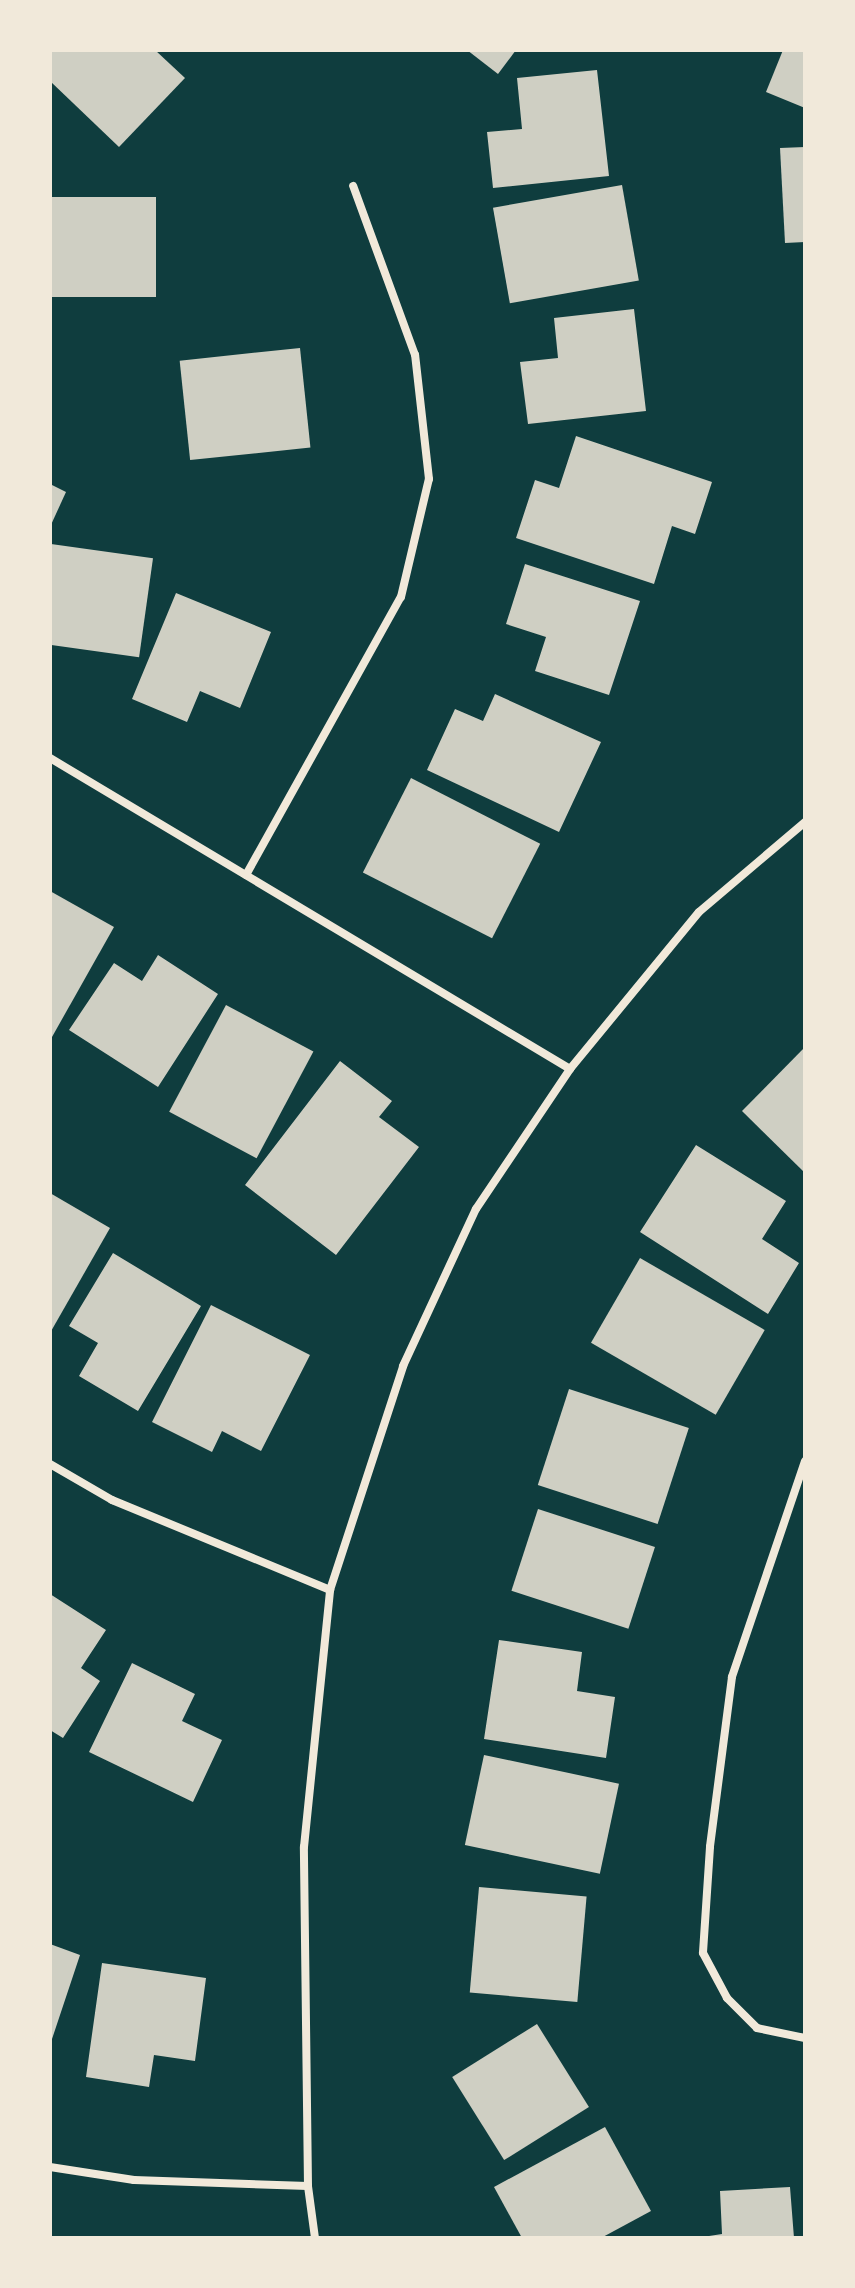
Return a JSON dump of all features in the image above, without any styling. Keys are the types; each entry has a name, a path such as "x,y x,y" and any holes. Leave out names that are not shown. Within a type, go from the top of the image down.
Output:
{"street":[{"path":"246,875 401,597 429,479 415,355 353,186"},
{"path":"50,758 570,1069"},
{"path":"315,2238 308,2186 304,1847 330,1590 403,1366 476,1209 570,1069 699,912 805,822"},
{"path":"805,1461 732,1677 710,1847 703,1953 727,1998 757,2028 805,2038"},
{"path":"50,1464 112,1500 330,1590"},
{"path":"50,2167 134,2180 308,2186"}],"building":[{"path":"50,50 155,50 185,78 119,147 50,81"},
{"path":"467,50 516,50 498,74"},
{"path":"783,50 805,50 805,108 766,92"},
{"path":"597,70 609,176 493,188 487,132 522,129 517,78"},
{"path":"805,147 805,242 785,243 780,148"},
{"path":"622,185 639,281 510,303 493,208"},
{"path":"50,197 156,197 156,297 50,297"},
{"path":"634,309 646,411 528,424 520,362 558,358 554,318"},
{"path":"300,348 310,447 190,460 180,361"},
{"path":"576,436 712,482 695,534 672,526 654,584 516,538 535,480 559,488"},
{"path":"50,484 66,492 50,527"},
{"path":"51,544 153,558 139,657 50,645"},
{"path":"525,564 640,601 609,695 535,671 546,637 506,624"},
{"path":"176,593 271,632 240,708 200,691 187,722 132,699"},
{"path":"495,694 601,742 559,832 427,770 455,709 483,721"},
{"path":"411,778 540,844 492,938 363,872"},
{"path":"50,891 114,927 52,1037 50,1036"},
{"path":"158,955 218,994 158,1087 69,1030 114,963 142,981"},
{"path":"226,1005 313,1051 257,1158 169,1112"},
{"path":"805,1047 805,1173 742,1111"},
{"path":"340,1061 392,1101 379,1117 419,1147 336,1255 245,1185"},
{"path":"696,1145 786,1201 762,1239 799,1263 768,1314 640,1232"},
{"path":"50,1193 110,1228 50,1333"},
{"path":"113,1253 201,1306 138,1411 79,1376 98,1343 69,1326"},
{"path":"640,1258 765,1330 716,1415 591,1343"},
{"path":"211,1305 310,1355 261,1451 222,1431 212,1452 152,1422"},
{"path":"569,1389 689,1428 658,1524 538,1485"},
{"path":"538,1509 655,1547 628,1629 511,1591"},
{"path":"50,1594 106,1630 81,1668 100,1681 63,1738 50,1730"},
{"path":"499,1640 582,1652 577,1691 615,1697 606,1758 484,1739"},
{"path":"132,1663 195,1694 182,1721 222,1740 193,1802 89,1752"},
{"path":"484,1755 619,1784 600,1874 465,1845"},
{"path":"479,1887 587,1896 577,2002 470,1993"},
{"path":"50,1944 80,1955 51,2042 50,2041"},
{"path":"102,1963 206,1978 195,2061 154,2055 149,2087 86,2077"},
{"path":"537,2024 589,2107 504,2160 452,2077"},
{"path":"605,2127 651,2211 601,2238 522,2238 494,2187"},
{"path":"790,2187 794,2238 696,2238 722,2234 720,2191"}]}
